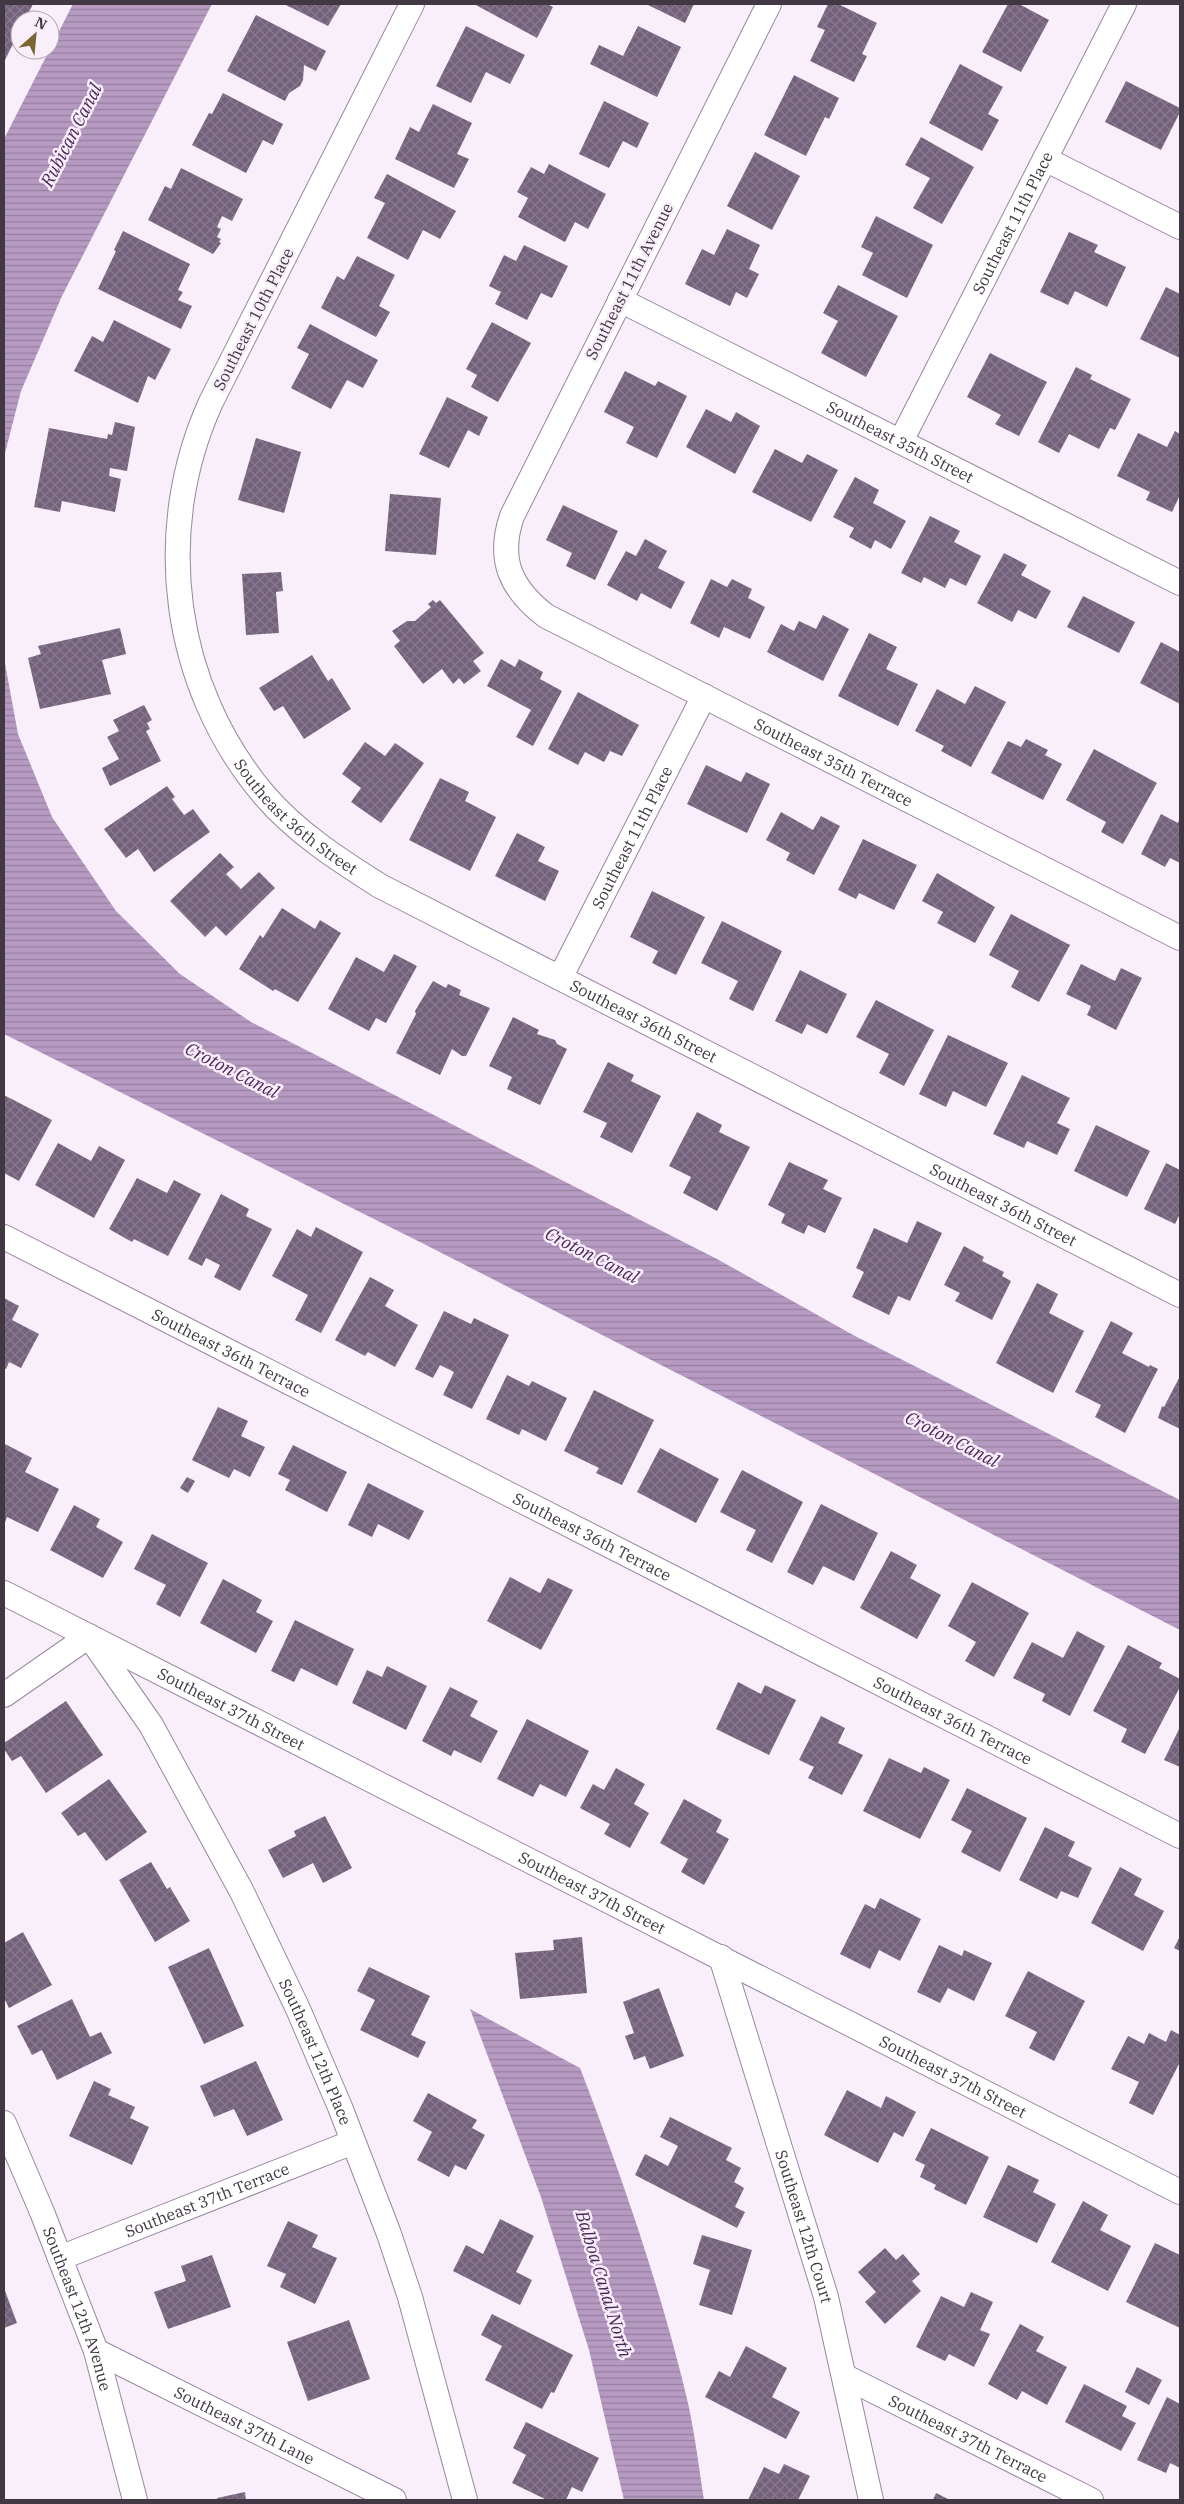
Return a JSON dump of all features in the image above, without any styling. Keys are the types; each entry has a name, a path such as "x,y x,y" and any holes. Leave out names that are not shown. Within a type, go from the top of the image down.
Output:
{"street":[{"name":"Southeast 10th Place","path":"190,656 182,626 177,558 183,491 198,430 412,4"},
{"name":"Southeast 11th Avenue","path":"508,563 506,538 512,516 769,4"},
{"name":"Southeast 11th Place","path":"901,441 1124,4"},
{"path":"1045,159 1180,227"},
{"name":"Southeast 35th Street","path":"620,300 1180,583"},
{"name":"Southeast 35th Terrace","path":"508,563 519,592 546,616 1180,938"},
{"name":"Southeast 36th Street","path":"190,656 213,715 228,743 265,796 290,821 340,860 380,886 1180,1295"},
{"name":"Southeast 11th Place","path":"560,978 704,696"},
{"name":"Southeast 36th Terrace","path":"4,1236 1180,1836"},
{"name":"Southeast 37th Street","path":"4,1593 1180,2192"},
{"path":"4,1695 89,1636"},
{"name":"Southeast 12th Place","path":"89,1636 151,1725 242,1892 298,2009 353,2142 410,2297 465,2500"},
{"name":"Southeast 12th Court","path":"721,1957 826,2297 871,2500"},
{"name":"Southeast 12th Avenue","path":"4,2123 96,2351 135,2500"},
{"name":"Southeast 37th Terrace","path":"60,2258 353,2142"},
{"name":"Southeast 37th Lane","path":"96,2351 394,2500"},
{"name":"Southeast 37th Terrace","path":"844,2376 1091,2500"}],"water":[{"name":"Rubican Canal","path":"73,4 212,4 62,296 21,391 4,457 4,139 44,60 60,60 60,29"},
{"name":"Croton Canal","path":"4,658 18,734 52,817 116,911 180,974 251,1022 717,1259 855,1336 1180,1500 1180,1630 422,1243 4,1034"},
{"name":"Balboa Canal North","path":"470,2009 580,2068 626,2192 666,2318 688,2403 704,2500 624,2500 589,2350 541,2197"}],"building":[{"path":"4,4 33,4 30,10 10,10 10,50 4,62"},
{"path":"284,4 341,4 328,26"},
{"path":"474,4 547,4 553,7 537,38"},
{"path":"646,4 694,4 685,23"},
{"path":"828,4 838,4 877,23 862,54 867,56 854,82 810,61 825,30 817,27"},
{"path":"1008,4 1019,4 1049,20 1021,72 982,52"},
{"path":"256,15 326,51 316,71 304,65 303,80 300,86 289,93 285,101 227,71"},
{"path":"466,26 525,55 510,84 486,72 471,103 436,86"},
{"path":"638,26 681,47 657,97 590,64 599,45 623,56"},
{"path":"960,64 1003,87 988,114 999,120 982,151 929,123"},
{"path":"794,75 839,98 829,119 825,117 806,156 764,135"},
{"path":"1126,81 1180,108 1180,112 1161,150 1105,122"},
{"path":"223,93 283,124 273,145 263,140 246,173 192,145 209,113 212,114"},
{"path":"604,101 649,123 637,148 623,141 609,168 579,154"},
{"path":"433,104 472,123 457,154 469,159 454,188 395,159 410,127 419,132"},
{"path":"921,137 974,167 942,224 913,208 930,178 905,165"},
{"path":"755,152 800,176 772,230 727,206"},
{"path":"549,164 606,194 588,229 575,222 565,242 518,217 528,198 517,192 531,167 544,174"},
{"path":"181,168 243,199 232,221 222,216 217,227 221,229 217,237 221,239 219,242 221,243 213,254 148,220 165,186 171,189"},
{"path":"387,174 456,211 440,239 423,230 408,260 367,238 385,203 374,198"},
{"path":"876,216 933,245 907,298 862,275 873,253 861,247"},
{"path":"727,229 760,245 749,269 759,274 747,298 736,292 730,306 685,284 702,249 714,255"},
{"path":"123,231 190,264 178,290 183,292 178,300 192,306 181,329 98,289"},
{"path":"1069,232 1098,245 1094,252 1126,267 1107,307 1075,291 1068,305 1040,292"},
{"path":"524,245 568,266 552,298 541,293 527,320 495,304 501,292 489,286 504,255 516,261"},
{"path":"357,256 395,275 379,306 390,312 376,337 321,308 337,276 344,280"},
{"path":"838,285 898,316 866,377 821,353 838,321 823,313"},
{"path":"1166,287 1180,294 1180,358 1140,339"},
{"path":"114,320 171,349 155,380 148,376 138,403 74,371 92,336 103,342"},
{"path":"492,322 531,343 498,402 471,387 477,375 466,369"},
{"path":"310,324 378,360 363,388 347,380 331,409 291,388 309,354 297,348"},
{"path":"990,353 1047,382 1019,436 995,424 1001,415 967,397"},
{"path":"1076,367 1092,375 1090,379 1131,399 1115,430 1110,428 1099,449 1069,434 1059,453 1038,442"},
{"path":"625,371 655,386 658,381 687,396 657,458 626,443 634,427 604,412"},
{"path":"447,397 488,417 479,436 468,430 449,468 419,454"},
{"path":"706,409 731,422 736,412 760,426 735,474 686,447"},
{"path":"115,422 135,427 127,471 110,468 109,476 121,479 115,512 62,501 60,512 34,507 49,428 107,439 108,434 112,435"},
{"path":"1175,431 1180,434 1180,495 1172,512 1146,500 1150,492 1117,476 1138,433 1167,447"},
{"path":"256,438 301,452 284,513 238,500"},
{"path":"775,449 802,463 807,454 838,470 811,522 752,492"},
{"path":"855,477 879,490 873,503 906,521 891,549 875,540 871,549 849,537 854,528 833,517"},
{"path":"390,494 441,498 436,555 385,551"},
{"path":"563,505 618,531 595,580 566,566 572,553 546,540"},
{"path":"930,516 960,531 954,542 981,556 966,586 950,578 945,588 924,577 921,583 901,573"},
{"path":"645,539 667,551 658,568 685,582 671,609 641,593 637,601 607,585 626,551 636,556"},
{"path":"1004,553 1027,565 1021,575 1051,591 1036,619 1018,610 1012,622 977,603"},
{"path":"281,572 283,591 276,592 279,633 246,635 242,574"},
{"path":"711,579 727,587 732,579 752,589 748,598 765,607 750,639 724,627 719,638 690,623"},
{"path":"1083,596 1135,622 1119,653 1067,627"},
{"path":"433,600 436,603 440,600 484,653 473,661 481,671 464,684 459,678 453,684 442,669 423,684 394,646 400,641 392,631 407,621 415,621 431,607 428,604"},
{"path":"823,615 849,629 823,681 767,652 781,624 794,631 799,621 816,629"},
{"path":"120,628 126,654 102,660 111,694 40,709 28,658 41,654 38,646"},
{"path":"869,633 897,647 886,669 918,684 898,726 838,696"},
{"path":"1161,642 1180,652 1180,704 1140,683"},
{"path":"312,655 328,681 332,678 351,709 304,739 283,706 274,711 259,688"},
{"path":"501,659 515,667 519,659 543,672 540,679 562,691 533,746 516,737 531,710 487,686"},
{"path":"975,686 1006,702 971,767 941,751 944,746 915,731 937,689 965,704"},
{"path":"578,692 639,725 622,756 610,751 604,762 585,752 578,765 548,749"},
{"path":"144,705 152,720 147,723 150,729 146,731 161,761 110,786 102,768 119,759 107,737 119,731 113,720"},
{"path":"1026,739 1048,750 1045,755 1062,764 1043,800 991,773 1008,741 1021,747"},
{"path":"365,742 385,756 395,743 424,763 381,823 351,802 361,788 342,774"},
{"path":"1094,749 1157,783 1123,844 1101,832 1106,822 1066,800"},
{"path":"706,765 741,782 746,772 770,784 747,833 687,804"},
{"path":"440,778 469,792 465,801 496,817 470,871 409,840"},
{"path":"167,786 175,797 172,799 184,815 193,809 210,832 154,872 138,849 126,858 104,829"},
{"path":"781,812 813,830 821,816 840,826 814,875 786,860 790,853 766,840"},
{"path":"1161,814 1178,823 1180,817 1180,863 1170,858 1165,867 1141,854"},
{"path":"517,833 545,847 538,861 559,871 545,901 495,876"},
{"path":"863,839 917,865 894,910 859,893 856,899 838,890"},
{"path":"220,853 234,867 226,874 241,889 259,872 275,888 226,936 216,926 205,937 170,901"},
{"path":"937,873 995,907 975,943 937,923 943,912 922,901"},
{"path":"652,891 705,917 676,975 652,963 658,951 630,937"},
{"path":"282,908 315,929 320,920 341,933 298,1002 275,989 273,991 239,969 260,935 263,938"},
{"path":"1011,914 1070,945 1039,1002 1011,987 1019,971 989,955"},
{"path":"722,921 782,951 753,1011 729,999 738,981 701,963"},
{"path":"394,954 417,966 386,1023 376,1018 369,1031 328,1009 356,957 384,972"},
{"path":"1081,964 1115,981 1121,968 1142,978 1116,1030 1087,1015 1091,1006 1066,994"},
{"path":"800,970 847,994 827,1034 807,1024 802,1034 775,1021"},
{"path":"433,981 446,988 448,984 461,990 459,995 490,1008 466,1056 462,1056 452,1049 440,1075 396,1053 416,1014 415,1011"},
{"path":"876,1000 934,1030 904,1086 879,1073 889,1054 856,1037"},
{"path":"513,1017 539,1030 537,1034 555,1040 557,1044 567,1049 540,1105 507,1089 512,1077 489,1066"},
{"path":"948,1035 1008,1063 986,1107 953,1091 946,1107 919,1094"},
{"path":"608,1062 634,1075 631,1081 661,1096 632,1153 600,1137 607,1123 583,1112"},
{"path":"1022,1075 1070,1098 1057,1123 1070,1129 1057,1155 1027,1141 1024,1148 993,1134"},
{"path":"4,1095 52,1120 19,1181 4,1173"},
{"path":"697,1112 722,1125 719,1132 750,1147 717,1211 683,1193 691,1177 669,1166"},
{"path":"1096,1125 1150,1151 1127,1197 1074,1171"},
{"path":"58,1143 91,1161 99,1146 125,1160 94,1218 35,1185"},
{"path":"789,1162 828,1180 823,1189 842,1198 825,1233 808,1225 804,1234 781,1223 785,1214 768,1205"},
{"path":"1166,1163 1180,1170 1180,1214 1175,1224 1144,1209"},
{"path":"137,1178 167,1193 174,1180 201,1194 168,1256 134,1239 132,1242 109,1229"},
{"path":"221,1194 249,1209 246,1216 272,1229 240,1291 214,1277 220,1265 206,1258 202,1266 188,1259"},
{"path":"917,1221 942,1233 910,1301 898,1296 889,1315 852,1297 864,1272 856,1268 874,1228 907,1243"},
{"path":"316,1227 363,1252 321,1333 295,1320 308,1295 272,1276 297,1229 311,1237"},
{"path":"964,1246 984,1257 982,1261 1004,1272 1002,1276 1011,1281 992,1320 955,1301 960,1293 944,1285"},
{"path":"370,1277 394,1290 385,1306 418,1325 395,1367 368,1352 365,1356 335,1340"},
{"path":"1037,1283 1058,1294 1049,1313 1084,1331 1053,1393 996,1363"},
{"path":"4,1298 19,1306 12,1320 39,1334 21,1368 9,1362 6,1369 4,1368"},
{"path":"444,1311 471,1324 474,1318 509,1335 472,1409 443,1395 454,1372 440,1365 433,1378 415,1369"},
{"path":"1111,1321 1133,1333 1122,1353 1149,1367 1150,1365 1158,1369 1125,1433 1095,1417 1101,1405 1075,1392"},
{"path":"507,1375 529,1386 532,1381 567,1398 546,1441 522,1429 519,1435 486,1419"},
{"path":"1180,1376 1180,1429 1158,1418 1162,1406 1164,1407"},
{"path":"594,1390 654,1420 622,1485 596,1473 599,1468 564,1451"},
{"path":"218,1407 248,1421 241,1436 265,1447 250,1477 234,1469 229,1478 192,1460"},
{"path":"5,1444 32,1458 25,1472 59,1489 38,1532 7,1517 4,1525"},
{"path":"293,1445 347,1472 327,1512 285,1490 290,1480 278,1474"},
{"path":"660,1448 719,1479 696,1523 637,1492"},
{"path":"742,1470 803,1502 772,1563 746,1550 756,1530 720,1512"},
{"path":"187,1477 195,1481 188,1493 180,1488"},
{"path":"368,1483 424,1511 409,1540 378,1524 372,1537 348,1525"},
{"path":"821,1504 878,1533 854,1581 823,1566 813,1585 787,1572"},
{"path":"74,1505 100,1519 96,1527 123,1542 103,1578 50,1550"},
{"path":"152,1534 208,1563 180,1617 156,1604 166,1585 134,1569"},
{"path":"891,1551 917,1565 910,1578 941,1595 917,1639 860,1608"},
{"path":"510,1577 540,1593 548,1578 573,1590 541,1650 487,1621"},
{"path":"223,1579 262,1600 256,1612 273,1621 256,1653 200,1623"},
{"path":"972,1582 1029,1613 994,1677 965,1661 976,1642 948,1626"},
{"path":"295,1620 354,1649 337,1686 301,1668 294,1682 271,1671"},
{"path":"1077,1631 1105,1646 1070,1716 1042,1701 1045,1694 1013,1678 1032,1642 1063,1658"},
{"path":"1128,1645 1162,1663 1159,1668 1180,1679 1180,1687 1145,1754 1121,1742 1127,1729 1093,1711"},
{"path":"387,1666 427,1686 406,1730 352,1703 367,1670 382,1677"},
{"path":"738,1682 761,1694 765,1685 796,1700 769,1755 716,1729"},
{"path":"450,1687 478,1701 470,1716 498,1731 481,1763 454,1750 451,1756 422,1741"},
{"path":"66,1701 103,1755 46,1793 21,1756 12,1761 4,1749 4,1743"},
{"path":"821,1716 845,1728 838,1743 863,1755 842,1795 808,1778 814,1767 799,1760"},
{"path":"527,1719 589,1751 566,1797 540,1784 533,1797 497,1779"},
{"path":"1180,1727 1180,1767 1164,1760"},
{"path":"889,1758 921,1773 924,1767 950,1780 920,1839 863,1811"},
{"path":"616,1768 645,1784 634,1804 649,1813 630,1848 604,1834 610,1824 580,1808 593,1784 604,1790"},
{"path":"109,1779 147,1832 106,1861 85,1832 78,1836 61,1813"},
{"path":"967,1788 1027,1818 1000,1872 961,1852 972,1831 951,1820"},
{"path":"684,1799 722,1820 716,1832 729,1839 704,1885 681,1872 688,1859 660,1843"},
{"path":"325,1816 352,1868 323,1883 313,1863 283,1878 268,1850 296,1836 294,1831"},
{"path":"1045,1827 1075,1842 1068,1856 1092,1868 1078,1898 1061,1891 1057,1899 1019,1880"},
{"path":"151,1862 167,1889 170,1887 190,1921 155,1942 119,1880"},
{"path":"1120,1867 1142,1879 1134,1895 1164,1911 1143,1951 1091,1923"},
{"path":"880,1898 921,1919 900,1961 879,1950 870,1969 840,1954 865,1904 875,1909"},
{"path":"23,1932 52,1985 9,2008 4,1998 4,1943"},
{"path":"1180,1936 1180,1951 1174,1948"},
{"path":"582,1937 587,1993 520,1999 515,1953 554,1950 553,1940"},
{"path":"939,1945 962,1956 964,1950 992,1963 974,2001 948,1988 940,2003 917,1992"},
{"path":"209,1948 244,2026 204,2044 168,1967"},
{"path":"369,1967 430,1996 411,2035 426,2042 418,2058 360,2030 375,2000 357,1991"},
{"path":"1028,1971 1085,2001 1054,2061 1029,2048 1037,2032 1005,2016"},
{"path":"659,1988 684,2056 650,2069 645,2056 634,2060 625,2036 634,2033 623,2002"},
{"path":"72,1999 90,2037 101,2032 112,2053 57,2080 42,2050 32,2055 17,2026"},
{"path":"1171,2030 1180,2035 1180,2062 1153,2115 1129,2103 1139,2082 1111,2069 1128,2036 1144,2044 1149,2033 1166,2042"},
{"path":"256,2061 283,2120 247,2136 234,2109 214,2117 200,2086"},
{"path":"94,2081 111,2089 108,2095 135,2107 130,2118 149,2127 132,2165 69,2136"},
{"path":"847,2090 881,2108 886,2096 916,2112 903,2137 894,2132 878,2163 824,2135"},
{"path":"428,2093 477,2120 472,2128 485,2135 466,2170 455,2165 449,2177 417,2160 432,2132 413,2121"},
{"path":"670,2117 732,2148 726,2160 741,2168 734,2182 744,2188 735,2207 745,2212 737,2228 635,2175 645,2154 668,2166 678,2146 660,2137"},
{"path":"931,2128 989,2157 966,2205 934,2189 936,2185 920,2177 925,2165 915,2160"},
{"path":"1008,2165 1039,2180 1033,2192 1056,2204 1037,2243 983,2217"},
{"path":"1083,2201 1108,2215 1100,2230 1131,2246 1108,2291 1051,2262"},
{"path":"500,2219 534,2236 516,2272 532,2280 520,2305 453,2271 466,2245 483,2254"},
{"path":"288,2221 318,2235 312,2247 337,2258 315,2304 280,2287 286,2274 267,2266"},
{"path":"702,2235 752,2250 732,2315 699,2305 710,2270 693,2264"},
{"path":"1155,2243 1180,2255 1180,2328 1126,2302"},
{"path":"885,2248 896,2260 903,2254 920,2274 912,2281 921,2291 885,2324 865,2302 876,2292 858,2272"},
{"path":"212,2255 231,2307 168,2329 154,2292 186,2281 181,2266"},
{"path":"4,2288 17,2323 4,2328"},
{"path":"971,2292 993,2302 980,2330 990,2334 974,2367 949,2354 945,2361 916,2347 941,2296 964,2307"},
{"path":"492,2314 573,2355 554,2393 551,2392 542,2409 485,2380 502,2346 481,2335"},
{"path":"349,2320 370,2379 308,2401 287,2342"},
{"path":"1020,2324 1044,2337 1036,2351 1067,2367 1047,2405 1022,2391 1017,2400 988,2384"},
{"path":"746,2346 787,2368 772,2397 800,2412 786,2439 705,2397 719,2371 730,2377"},
{"path":"1137,2367 1162,2380 1149,2405 1125,2392"},
{"path":"1084,2384 1127,2406 1122,2416 1136,2423 1121,2451 1065,2422"},
{"path":"1167,2397 1180,2404 1180,2468 1170,2463 1166,2473 1137,2460"},
{"path":"526,2422 599,2458 582,2492 572,2487 566,2500 547,2500 512,2483 526,2455 513,2448"},
{"path":"784,2464 810,2476 798,2500 748,2500 764,2467 779,2474"},
{"path":"245,2492 246,2500 217,2500 217,2498"},
{"path":"936,2493 950,2500 933,2500"}]}
